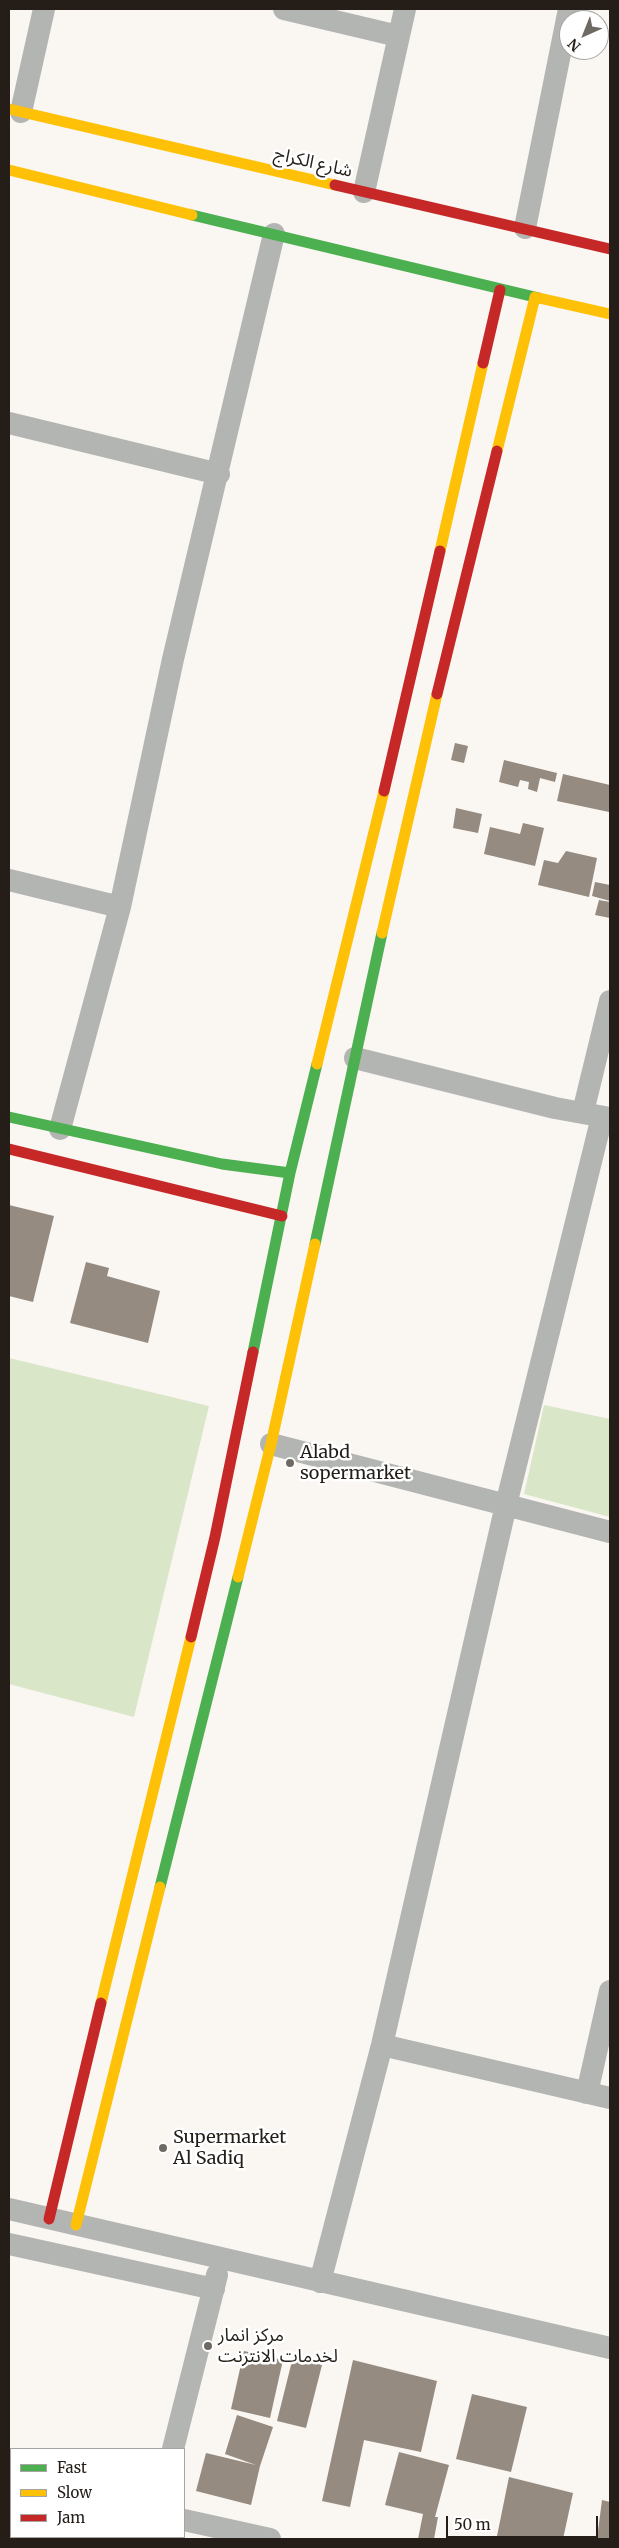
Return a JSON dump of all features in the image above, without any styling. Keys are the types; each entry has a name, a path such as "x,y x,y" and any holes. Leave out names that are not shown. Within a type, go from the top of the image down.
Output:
{"street":[{"path":"15,110 44,9"},
{"path":"284,9 398,36"},
{"path":"364,192 404,9"},
{"path":"525,228 569,9"},
{"name":"شارع الكراج","path":"15,110 610,249"},
{"path":"9,170 500,290 610,314"},
{"path":"60,1129 120,908 173,659 219,474 274,234"},
{"path":"76,2225 271,1444 355,1058 395,807 500,290"},
{"path":"49,2219 215,1536 290,1173 395,807 535,297"},
{"path":"9,422 219,474"},
{"path":"9,880 120,908"},
{"path":"320,2282 382,2045 506,1505 598,1116 610,1001"},
{"path":"355,1058 598,1116"},
{"path":"9,1117 158,1155 290,1173"},
{"path":"9,1149 152,1179 282,1216"},
{"path":"271,1444 610,1532"},
{"path":"215,1536 246,1546"},
{"path":"587,2094 610,1991"},
{"path":"382,2045 610,2098"},
{"path":"9,2209 221,2260 610,2348"},
{"path":"9,2244 214,2289"},
{"path":"173,2448 221,2260"},
{"path":"185,2520 270,2539"}],"green space":[{"path":"9,1358 209,1406 134,1717 9,1684"},
{"path":"544,1405 610,1419 610,1517 524,1494"}],"building":[{"path":"455,743 468,746 464,763 451,760"},
{"path":"504,760 557,773 555,782 540,778 537,792 528,789 529,782 520,780 518,787 499,782"},
{"path":"563,774 610,785 609,812 557,801"},
{"path":"456,808 482,814 478,833 453,828"},
{"path":"523,823 544,828 535,866 484,854 490,827 520,834"},
{"path":"566,851 597,858 589,897 538,885 544,860 558,863"},
{"path":"595,882 610,885 610,901 592,896"},
{"path":"599,900 610,902 610,918 595,915"},
{"path":"9,1205 54,1216 33,1302 9,1296"},
{"path":"86,1262 109,1268 107,1276 160,1291 148,1343 70,1323"},
{"path":"244,2351 283,2360 270,2418 231,2409"},
{"path":"293,2357 322,2365 306,2428 277,2421"},
{"path":"353,2360 437,2381 421,2452 364,2440 350,2507 322,2501"},
{"path":"472,2394 527,2407 511,2472 456,2459"},
{"path":"237,2415 273,2427 260,2466 251,2505 196,2491 206,2453 256,2465 225,2454"},
{"path":"399,2452 449,2465 435,2517 438,2517 434,2539 418,2539 423,2514 385,2505"},
{"path":"509,2477 573,2493 563,2539 513,2539 497,2536"},
{"path":"602,2500 610,2502 610,2539 597,2539"}],"traffic: fast":[{"path":"192,215 539,298"},
{"path":"315,1244 382,933"},
{"path":"253,1352 290,1173 317,1064"},
{"path":"9,1117 222,1164 290,1173"},
{"path":"160,1887 238,1577"}],"traffic: slow":[{"path":"9,109 335,185"},
{"path":"9,170 192,215"},
{"path":"497,451 535,297"},
{"path":"539,298 610,314"},
{"path":"440,551 483,363"},
{"path":"382,933 437,694"},
{"path":"317,1064 384,791"},
{"path":"238,1577 271,1444 315,1244"},
{"path":"101,2003 191,1637"},
{"path":"76,2225 160,1887"}],"traffic: jam":[{"path":"335,185 610,249"},
{"path":"483,363 500,290"},
{"path":"437,694 497,451"},
{"path":"384,791 440,551"},
{"path":"9,1149 282,1216"},
{"path":"191,1637 215,1537 253,1352"},
{"path":"49,2219 101,2003"}],"place":[{"name":"Alabd sopermarket","path":"290,1463"},
{"name":"Supermarket Al Sadiq","path":"163,2148"},
{"name":"مركز انمار لخدمات الانترنت","path":"208,2346"}]}
